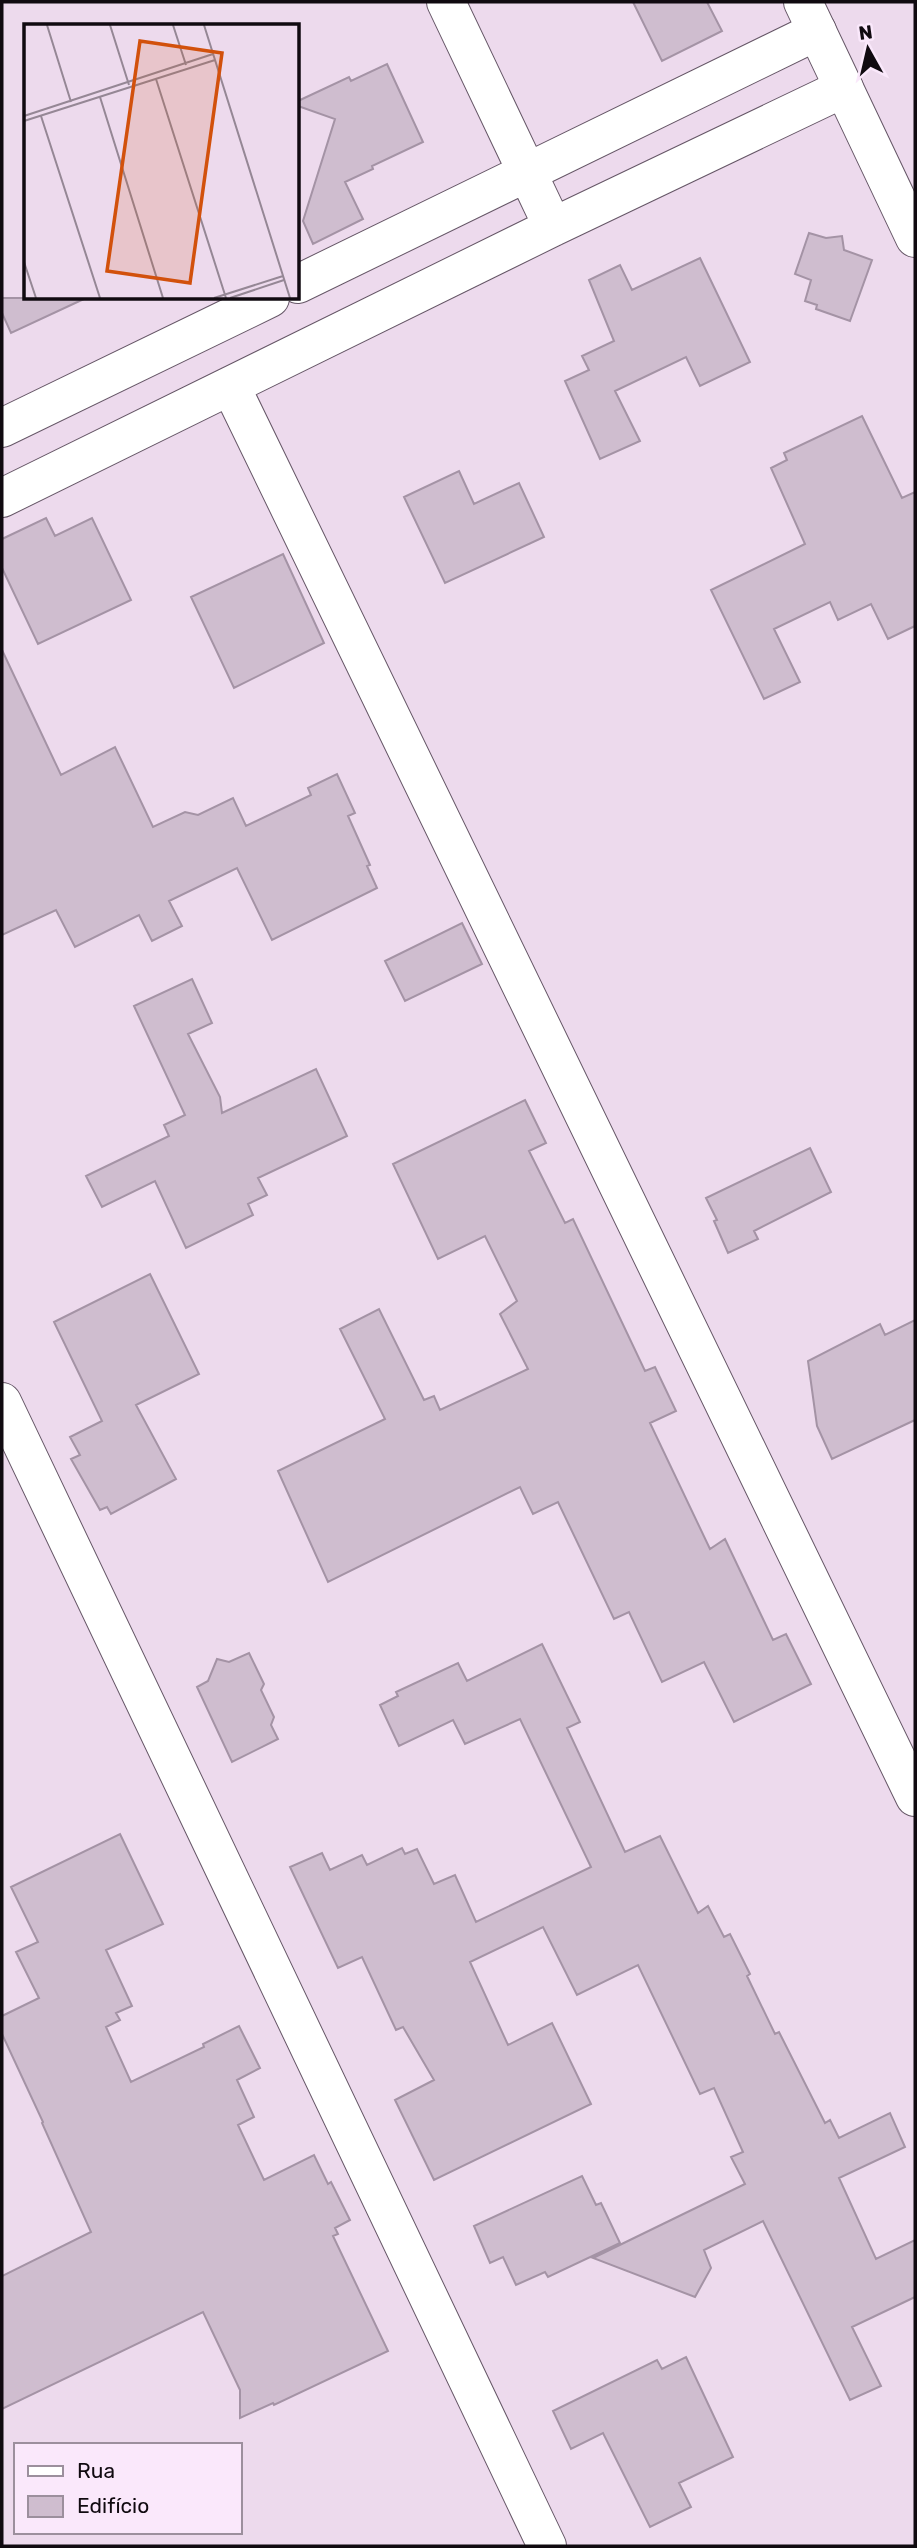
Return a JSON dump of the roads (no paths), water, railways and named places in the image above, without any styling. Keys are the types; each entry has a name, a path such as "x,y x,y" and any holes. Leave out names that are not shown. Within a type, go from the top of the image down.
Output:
{"street":[{"path":"446,2 553,227"},
{"path":"299,284 527,173 810,16 915,238"},
{"path":"2,498 553,227 844,88"},
{"path":"2,428 268,299"},
{"path":"231,387 915,1797"},
{"path":"2,1402 547,2546"}]}
